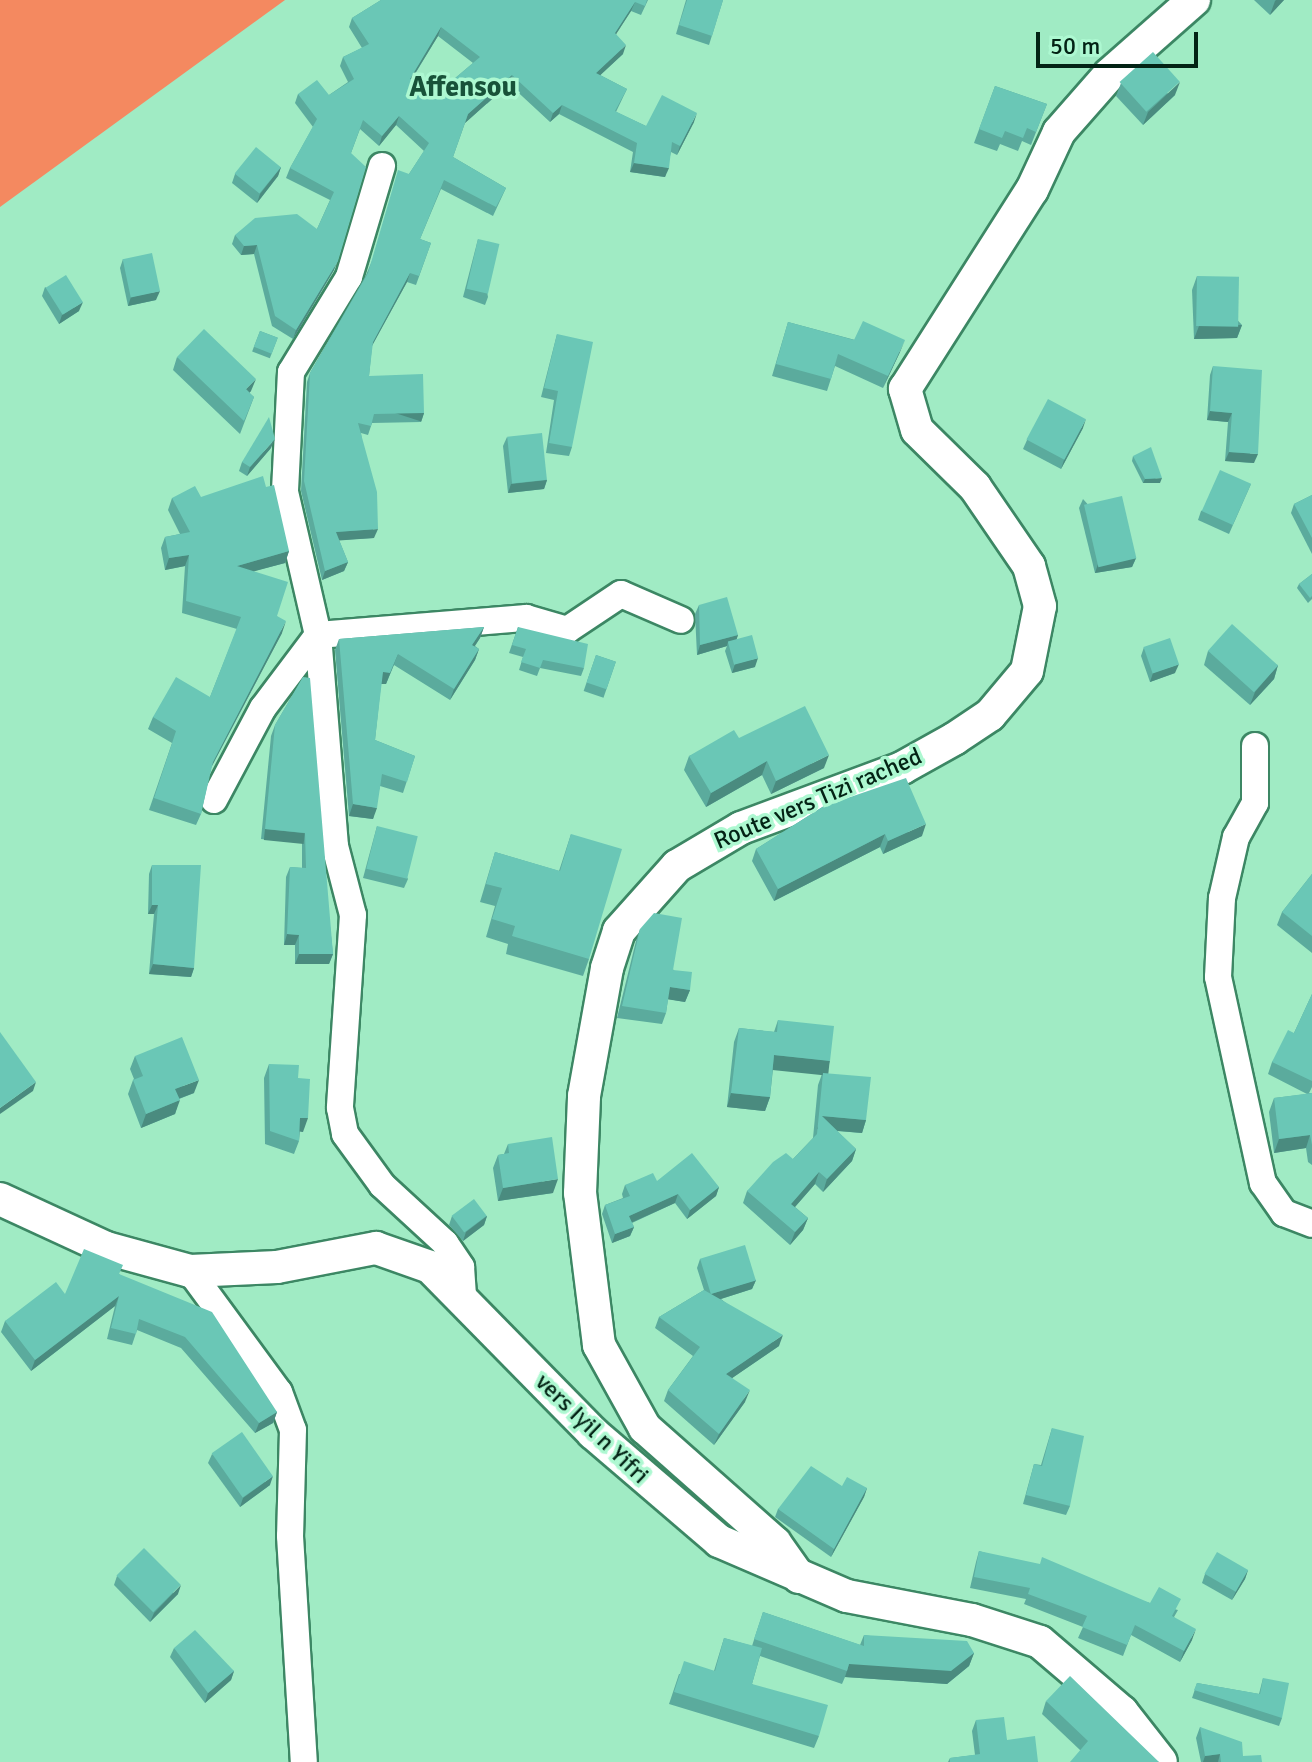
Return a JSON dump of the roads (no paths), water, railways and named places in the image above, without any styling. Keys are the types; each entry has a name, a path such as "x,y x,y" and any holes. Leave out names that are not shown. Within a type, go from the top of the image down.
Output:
{"main road":[{"name":"Route vers Tizi rached","path":"799,1577 775,1543 645,1428 599,1345 580,1193 584,1096 607,968 619,931 677,866 741,828 902,768 990,715 1027,671 1040,606 1029,566 975,487 917,430 905,389 1032,190 1059,132 1110,74 1194,0"},
{"name":"vers Iγil n Yifri","path":"0,1199 106,1248 190,1271 277,1267 376,1248 430,1267 463,1294 546,1387 661,1495 719,1541 847,1596 972,1620 1040,1642 1122,1712 1161,1762"}],"street":[{"path":"382,166 349,277 291,372 285,492 318,635 335,846 353,915 340,1095 345,1134 382,1185 445,1243 461,1267 463,1294"},
{"path":"214,800 263,708 318,635 526,618 567,630 621,594 681,620"},
{"path":"1255,746 1255,803 1236,837 1222,898 1218,977 1263,1183 1284,1213 1312,1224"},
{"path":"190,1271 279,1392 293,1430 290,1536 304,1762"}],"district":[{"name":"Affensou","path":"463,87"}]}
